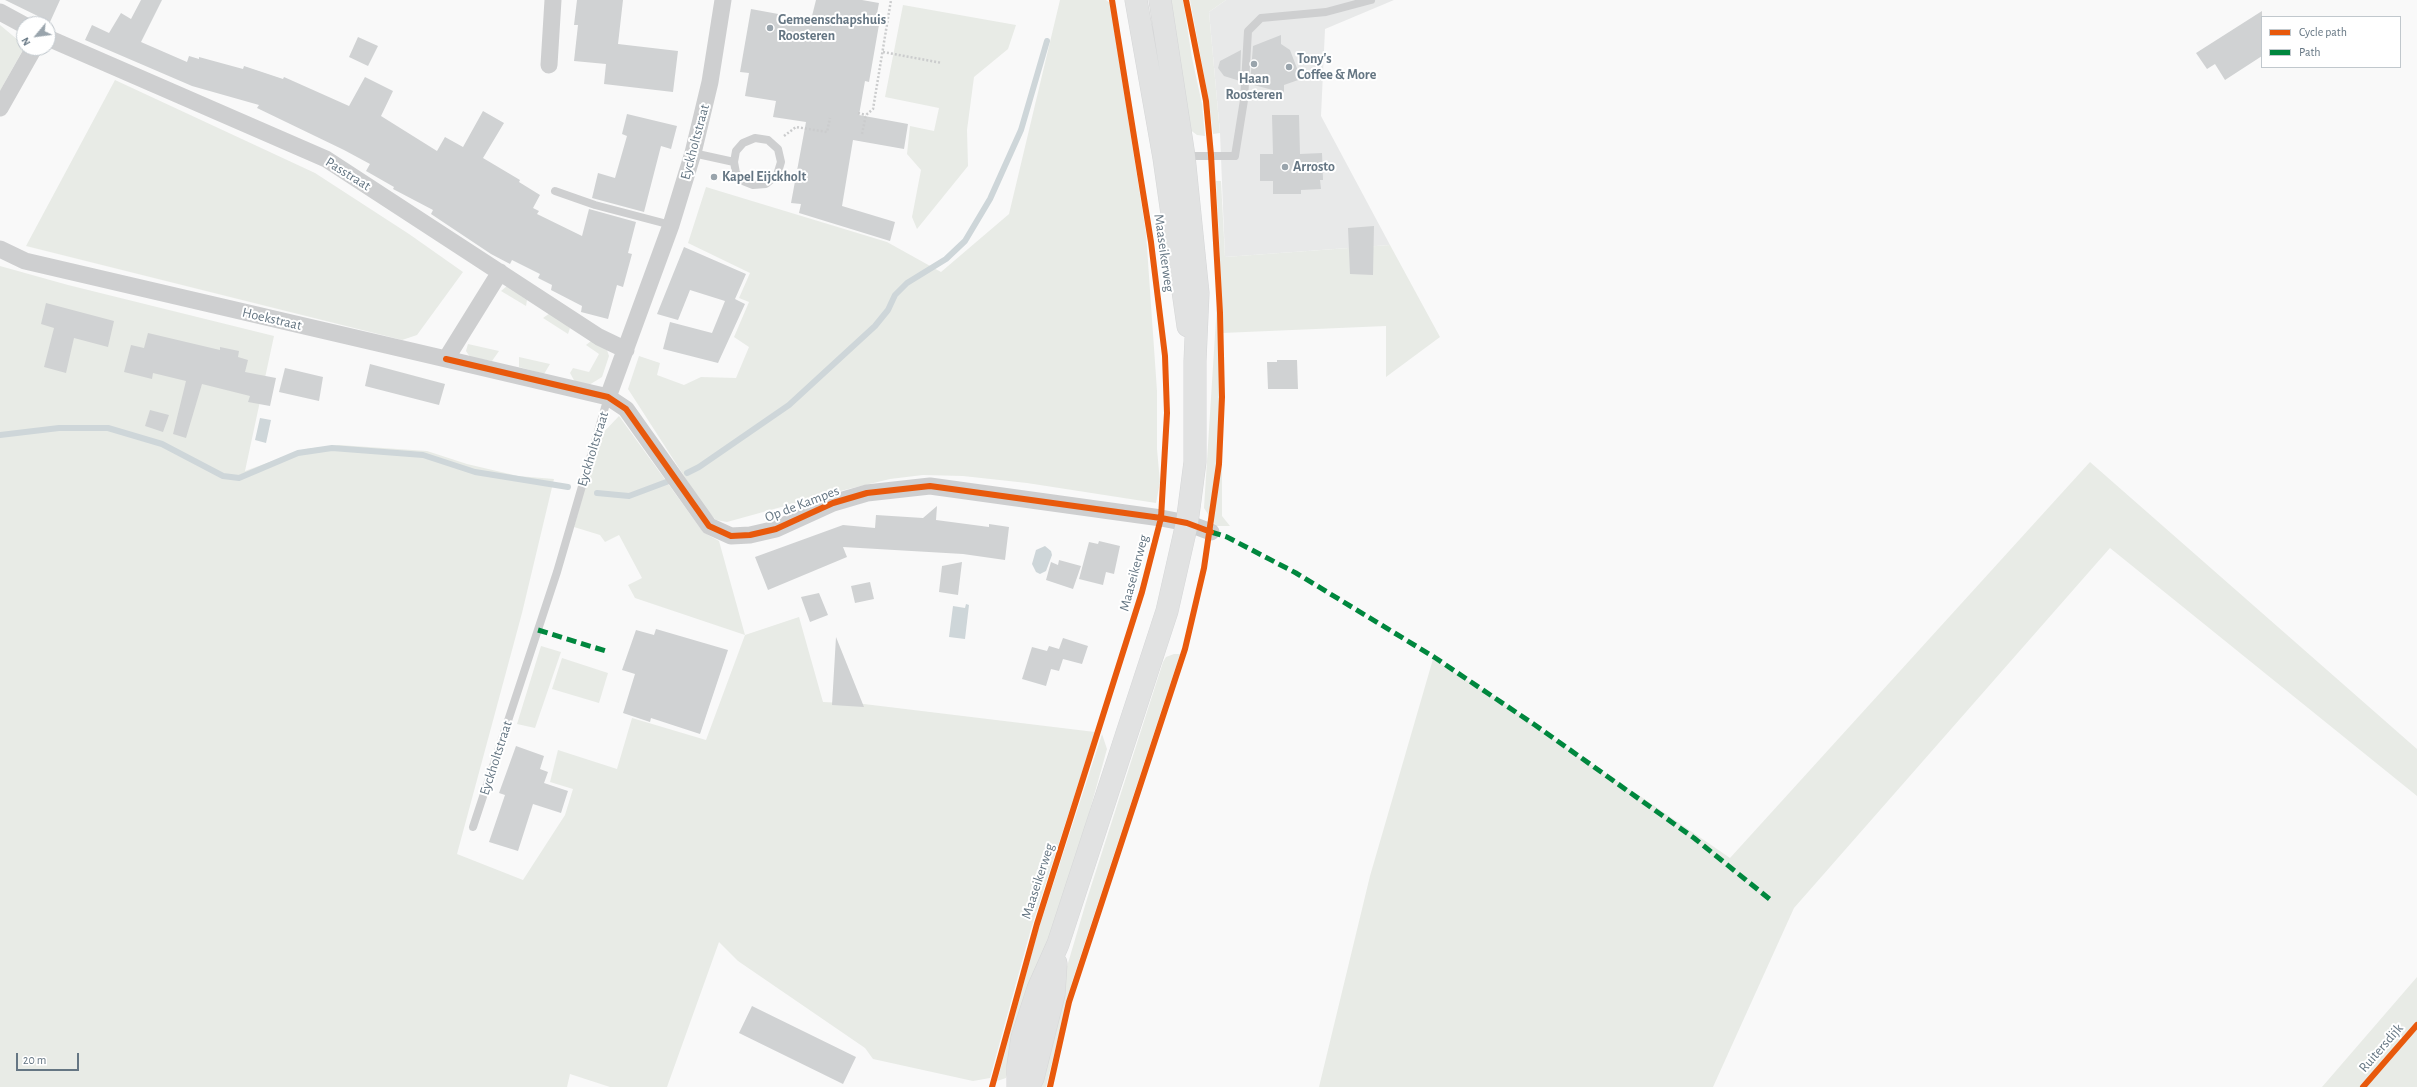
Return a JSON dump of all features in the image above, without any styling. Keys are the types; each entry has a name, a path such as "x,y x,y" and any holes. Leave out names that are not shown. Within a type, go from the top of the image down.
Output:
{"main road":[{"name":"Maaseikerweg","path":"1136,0 1174,157"},
{"name":"Maaseikerweg","path":"1018,1087 1018,1066 1022,1038 1038,990 1058,944 1167,611 1187,523 1195,462 1195,361 1182,291 1174,157 1160,0"},
{"name":"Maaseikerweg","path":"1028,1087 1033,1078 1054,994 1058,944"}],"street":[{"path":"549,65 553,0"},
{"name":"Eyckholtstraat","path":"608,397 671,225 693,153 710,82 723,0"},
{"path":"0,12 16,21"},
{"name":"Passtraat","path":"56,41 326,159 599,337 626,350"},
{"path":"0,108 29,56"},
{"name":"Hoekstraat","path":"0,250 25,261 608,397"},
{"path":"446,359 500,272"},
{"name":"Op de Kampes","path":"608,397 626,409 709,526 731,536 750,535 776,529 833,504 867,493 930,486 1161,518 1187,523 1211,532"}],"lane":[{"path":"1174,157 1235,156 1244,100 1248,31 1261,18 1326,12 1371,0"},
{"path":"755,138 768,140 778,150 781,162 777,175 766,184 753,185 743,181 736,172 734,162 736,151 742,143 755,138"},
{"path":"693,153 734,162"},
{"path":"555,191 594,205 671,225"},
{"name":"Eyckholtstraat","path":"473,827 557,572 608,397"}],"path":[{"path":"862,134 866,115 873,109 891,0"},
{"path":"882,52 942,63"},
{"path":"858,113 866,115"},
{"path":"773,145 796,127 826,132 830,118"}],"shaded area":[{"path":"1060,0 1106,0 1110,3 1146,233 1157,391 1157,449 1160,482 1156,503 1027,483 963,476 923,475 890,479 832,493 727,522 716,520 706,510 628,389 639,356 660,363 657,375 684,385 701,377 736,378 749,347 734,337 749,302 739,298 750,273 688,243 706,187 887,242 941,272 1009,214"},
{"path":"1165,0 1183,0 1192,58 1202,104 1205,136 1197,135 1189,129"},
{"path":"1190,0 1226,0 1209,12 1220,133 1213,134 1209,102"},
{"path":"1226,0 1394,0 1325,29 1321,116 1390,245 1225,257 1220,133 1209,12"},
{"path":"903,5 1016,25 1008,49 974,77 967,130 968,166 917,229 912,217 921,170 907,154 910,126 934,131 939,108 885,97"},
{"path":"0,25 16,38 16,56 20,56 0,91"},
{"path":"115,80 315,173 409,234 463,272 417,335 402,340 26,246"},
{"path":"1216,181 1221,181 1225,257 1390,245 1440,337 1386,377 1386,326 1222,333 1222,516 1230,526 1216,526 1204,508 1220,256"},
{"path":"0,266 68,285 274,336 245,471 305,449 339,445 427,451 467,464 518,476 554,479 522,613 457,854 523,880 565,815 573,789 550,782 558,750 617,769 632,718 706,740 745,635 799,617 823,702 864,704 1095,732 1031,929 990,1078 973,1081 873,1059 865,1048 738,961 719,942 667,1087 610,1087 570,1074 567,1087 0,1087"},
{"path":"507,286 527,300 526,306 501,291"},
{"path":"550,313 570,328 568,334 543,318"},
{"path":"591,341 607,350 609,356 602,377 589,385 575,382 570,373 573,368 589,372 599,354 586,345"},
{"path":"468,344 499,351 492,361 470,357 466,351"},
{"path":"519,357 550,364 544,374 519,367"},
{"path":"619,416 703,532 719,541 745,635 635,598 628,585 642,578 619,535 605,542 600,535 574,527 599,437"},
{"path":"260,418 271,420 266,443 255,440"},
{"path":"2090,462 2417,749 2417,796 2110,548 1794,908 1713,1087 1319,1087 1370,876 1433,659 1501,701 1579,757 1640,796 1730,858"},
{"path":"1045,546 1051,551 1052,555 1046,571 1040,574 1036,572 1032,564 1036,550"},
{"path":"966,604 969,605 965,639 949,637 953,606 965,608"},
{"path":"541,646 561,652 535,728 517,724"},
{"path":"1174,654 1180,654 1072,982 1046,1087 1037,1087 1063,980 1087,899 1163,662 1166,657"},
{"path":"562,658 608,673 599,703 552,689"},
{"path":"1102,734 1107,749 1088,817 1006,1078 997,1081 1037,934"},
{"path":"2417,977 2417,1087 2322,1087"}],"building":[{"path":"5,0 60,0 53,16 38,16"},
{"path":"141,0 162,0 141,42 187,62 189,56 199,59 199,57 243,69 244,66 283,79 284,77 349,106 365,77 393,91 381,116 437,151 445,137 463,147 483,111 504,123 483,158 520,180 519,182 540,195 533,208 539,211 537,214 582,236 589,209 636,222 628,253 632,254 623,287 617,285 608,319 581,312 582,306 551,290 552,285 538,278 540,274 512,260 510,264 491,254 431,214 433,210 393,189 394,187 366,171 370,164 344,150 257,108 259,105 192,86 85,40 92,25 109,33 121,13 131,19"},
{"path":"577,0 623,0 618,44 678,51 673,92 604,84 606,64 574,61 578,25 574,25"},
{"path":"816,0 862,0 879,3 876,19 880,19 869,82 865,81 859,115 908,124 904,149 853,140 842,206 895,222 890,241 799,213 801,204 791,203 806,122 773,117 776,101 745,96 749,73 740,72 751,9 811,20"},
{"path":"2262,11 2261,57 2225,80 2215,64 2207,69 2196,53"},
{"path":"1281,35 1281,44 1290,50 1301,79 1284,85 1284,93 1250,84 1253,46"},
{"path":"358,37 378,46 368,66 349,57"},
{"path":"1241,50 1240,81 1224,76 1218,68 1220,61"},
{"path":"627,114 677,126 671,149 661,146 644,212 592,198 598,173 615,178 627,136 622,134"},
{"path":"1272,115 1299,115 1300,154 1322,153 1323,180 1320,180 1321,189 1301,190 1301,194 1273,194 1273,181 1260,181 1260,154 1273,154"},
{"path":"1374,226 1373,275 1350,274 1348,228"},
{"path":"684,247 746,274 735,299 745,304 718,363 663,349 670,322 712,333 725,301 690,290 678,320 657,314"},
{"path":"46,303 114,321 108,347 74,338 66,373 44,367 54,328 41,324"},
{"path":"148,333 220,350 220,347 239,351 238,357 248,360 245,372 276,378 270,406 248,402 250,396 202,384 186,438 173,434 186,381 153,373 152,379 124,372 131,345 144,348"},
{"path":"1277,360 1297,360 1298,389 1268,389 1267,362 1277,362"},
{"path":"370,364 445,384 439,405 365,386"},
{"path":"285,368 323,377 319,401 279,392"},
{"path":"150,410 169,415 163,432 145,426"},
{"path":"937,506 936,520 989,527 989,524 1009,527 1005,560 963,554 843,547 847,557 768,590 755,557 843,525 875,528 876,515 923,518"},
{"path":"1099,541 1120,546 1114,574 1106,572 1103,585 1079,579 1089,542 1098,544"},
{"path":"1059,560 1081,566 1073,589 1046,580 1051,562 1058,565"},
{"path":"962,562 958,595 939,592 942,566"},
{"path":"870,582 874,599 855,603 851,586"},
{"path":"819,593 828,615 810,622 801,597"},
{"path":"656,629 728,650 700,734 651,718 650,722 623,713 635,674 622,670 636,630 654,635"},
{"path":"836,637 864,707 832,705"},
{"path":"1063,638 1088,646 1082,664 1063,659 1059,671 1051,669 1046,686 1022,679 1032,647 1047,651 1049,646 1059,649"},
{"path":"516,746 544,756 540,769 548,772 544,783 568,791 561,813 533,804 518,851 489,842 505,795 499,793"},
{"path":"752,1006 856,1057 843,1084 739,1033"}],"waterway":[{"path":"687,473 699,467 789,405 875,326 888,310 895,295 907,283 946,259 965,241 990,199 1021,130 1047,41"},
{"path":"0,435 59,428 108,428 162,444 223,476 239,478 298,453 332,448 423,455 475,472 568,487"},
{"path":"597,493 629,496 669,481"}],"marked path":[{"path":"1211,532 1227,537 1296,573 1434,657 1535,725 1694,838 1772,901"},
{"path":"538,630 609,652"}],"cycle path":[{"path":"992,1087 1037,924 1142,592 1161,518 1167,413 1165,356 1151,242 1112,0"},
{"path":"1050,1087 1069,1002 1185,649 1204,568 1219,464 1222,397 1220,313 1211,155 1206,101 1186,0"},
{"path":"446,359 608,397 626,409 709,526 731,536 750,535 776,529 833,503 867,493 930,486 1161,518 1187,523 1211,532"},
{"name":"Ruitersdijk","path":"2363,1087 2417,1025"}],"place":[{"name":"Gemeenschapshuis Roosteren","path":"770,28"},
{"name":"Haan Roosteren","path":"1254,64"},
{"name":"Tony's Coffee & More","path":"1289,67"},
{"name":"Arrosto","path":"1285,167"},
{"name":"Kapel Eijckholt","path":"714,177"}]}
